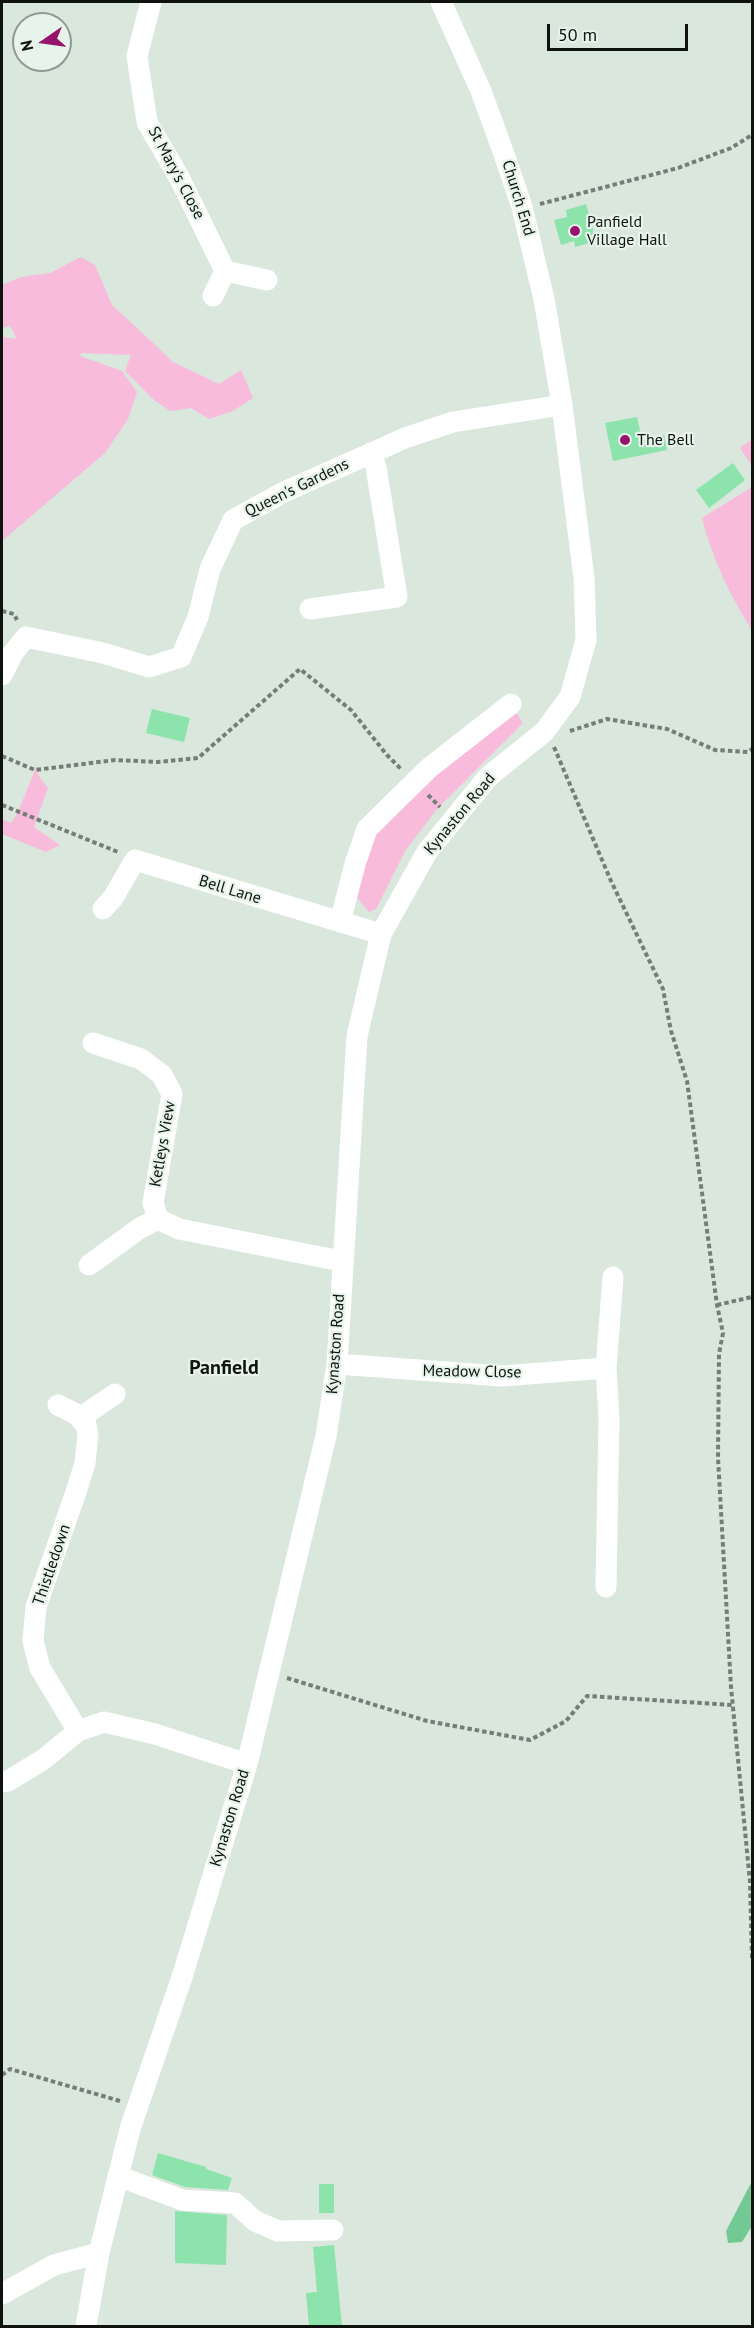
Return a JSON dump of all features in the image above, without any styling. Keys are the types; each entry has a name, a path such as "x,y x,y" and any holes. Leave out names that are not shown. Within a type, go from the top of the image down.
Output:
{"street":[{"name":"St Mary's Close","path":"151,2 137,56 147,122 180,179 225,272"},
{"name":"Church End","path":"441,2 481,91 522,207 544,299 562,405"},
{"path":"213,296 225,272 267,280"},
{"name":"Queen's Gardens","path":"2,675 13,653 26,637 103,653 149,667 181,657 198,617 210,569 233,520 284,492 371,453 453,422 562,405"},
{"name":"Kynaston Road","path":"86,2326 99,2253 138,2106 183,1974 247,1764 326,1436 337,1364 341,1261 357,1036 381,934 427,852 488,777 545,730 570,697 586,640 584,578 562,405"},
{"path":"310,609 397,597 376,467 371,453"},
{"path":"340,922 354,864 367,829 415,781 468,736 511,704"},
{"path":"103,909 113,897 135,860"},
{"name":"Bell Lane","path":"135,860 381,934"},
{"name":"Ketleys View","path":"93,1043 141,1059 162,1075 172,1094 153,1203 158,1219"},
{"path":"89,1265 140,1228 158,1219 179,1229 341,1261"},
{"path":"606,1587 609,1428 606,1368 613,1277"},
{"name":"Meadow Close","path":"337,1364 502,1376 606,1368"},
{"path":"58,1405 80,1418 115,1394"},
{"name":"Thistledown","path":"78,1731 40,1668 33,1641 36,1607 85,1463 88,1434 86,1425 80,1418"},
{"path":"2,1782 8,1782 44,1759 78,1731 104,1722 155,1734 247,1764"},
{"path":"118,2176 182,2200 235,2203 255,2221 278,2231 333,2230"},
{"path":"2,2294 54,2265 99,2253"}],"path":[{"path":"522,207 561,200 678,168 731,148 753,135"},
{"path":"2,756 35,770 115,760 158,762 198,758 300,669 351,710 387,755 453,820"},
{"path":"545,730 569,731 607,719 668,729 715,750 748,752 753,749"},
{"path":"545,730 560,757 578,808 663,988 671,1031 687,1082 717,1305 723,1333 719,1354 718,1458 733,1705 751,1882 753,1959"},
{"path":"2,805 97,842 135,860"},
{"path":"717,1305 753,1298"},
{"path":"269,1672 427,1722 530,1740 566,1721 587,1696 733,1705"},
{"path":"2,2075 10,2068 138,2106"}],"shaded area":[{"path":"81,257 95,265 112,305 173,362 219,384 241,370 253,398 233,411 209,419 191,408 170,411 154,400 125,371 131,355 81,353 80,356 122,371 137,392 128,419 105,453 2,541 2,337 17,339 10,326 2,328 2,285 21,277 50,273"},
{"path":"752,439 752,466 740,448"},
{"path":"752,487 752,630 722,576 702,518"},
{"path":"512,707 523,723 437,809 405,851 376,909 369,912 357,898 370,831"},
{"path":"37,765 38,775 48,788 34,827 60,845 46,852 2,834 2,819 11,823 18,812"},
{"path":"751,2183 752,2226 742,2242 728,2243 726,2231"}],"building":[{"name":"Panfield Village Hall","path":"586,204 596,241 575,247 574,241 561,245 554,220 567,217 566,210"},
{"path":"637,417 642,440 664,435 667,450 613,461 605,423"},
{"path":"733,463 745,480 709,508 696,490"},
{"path":"152,709 190,718 184,742 146,733"},
{"path":"158,2153 206,2167 206,2169 232,2178 228,2190 185,2187 152,2175"},
{"path":"319,2184 334,2184 334,2213 319,2213"},
{"path":"175,2211 227,2215 226,2265 175,2263"},
{"path":"334,2245 342,2326 309,2326 306,2293 317,2292 313,2247"}],"place":[{"name":"Panfield Village Hall","path":"575,231"},
{"name":"The Bell","path":"625,440"}],"district":[{"name":"Panfield","path":"224,1368"}]}
